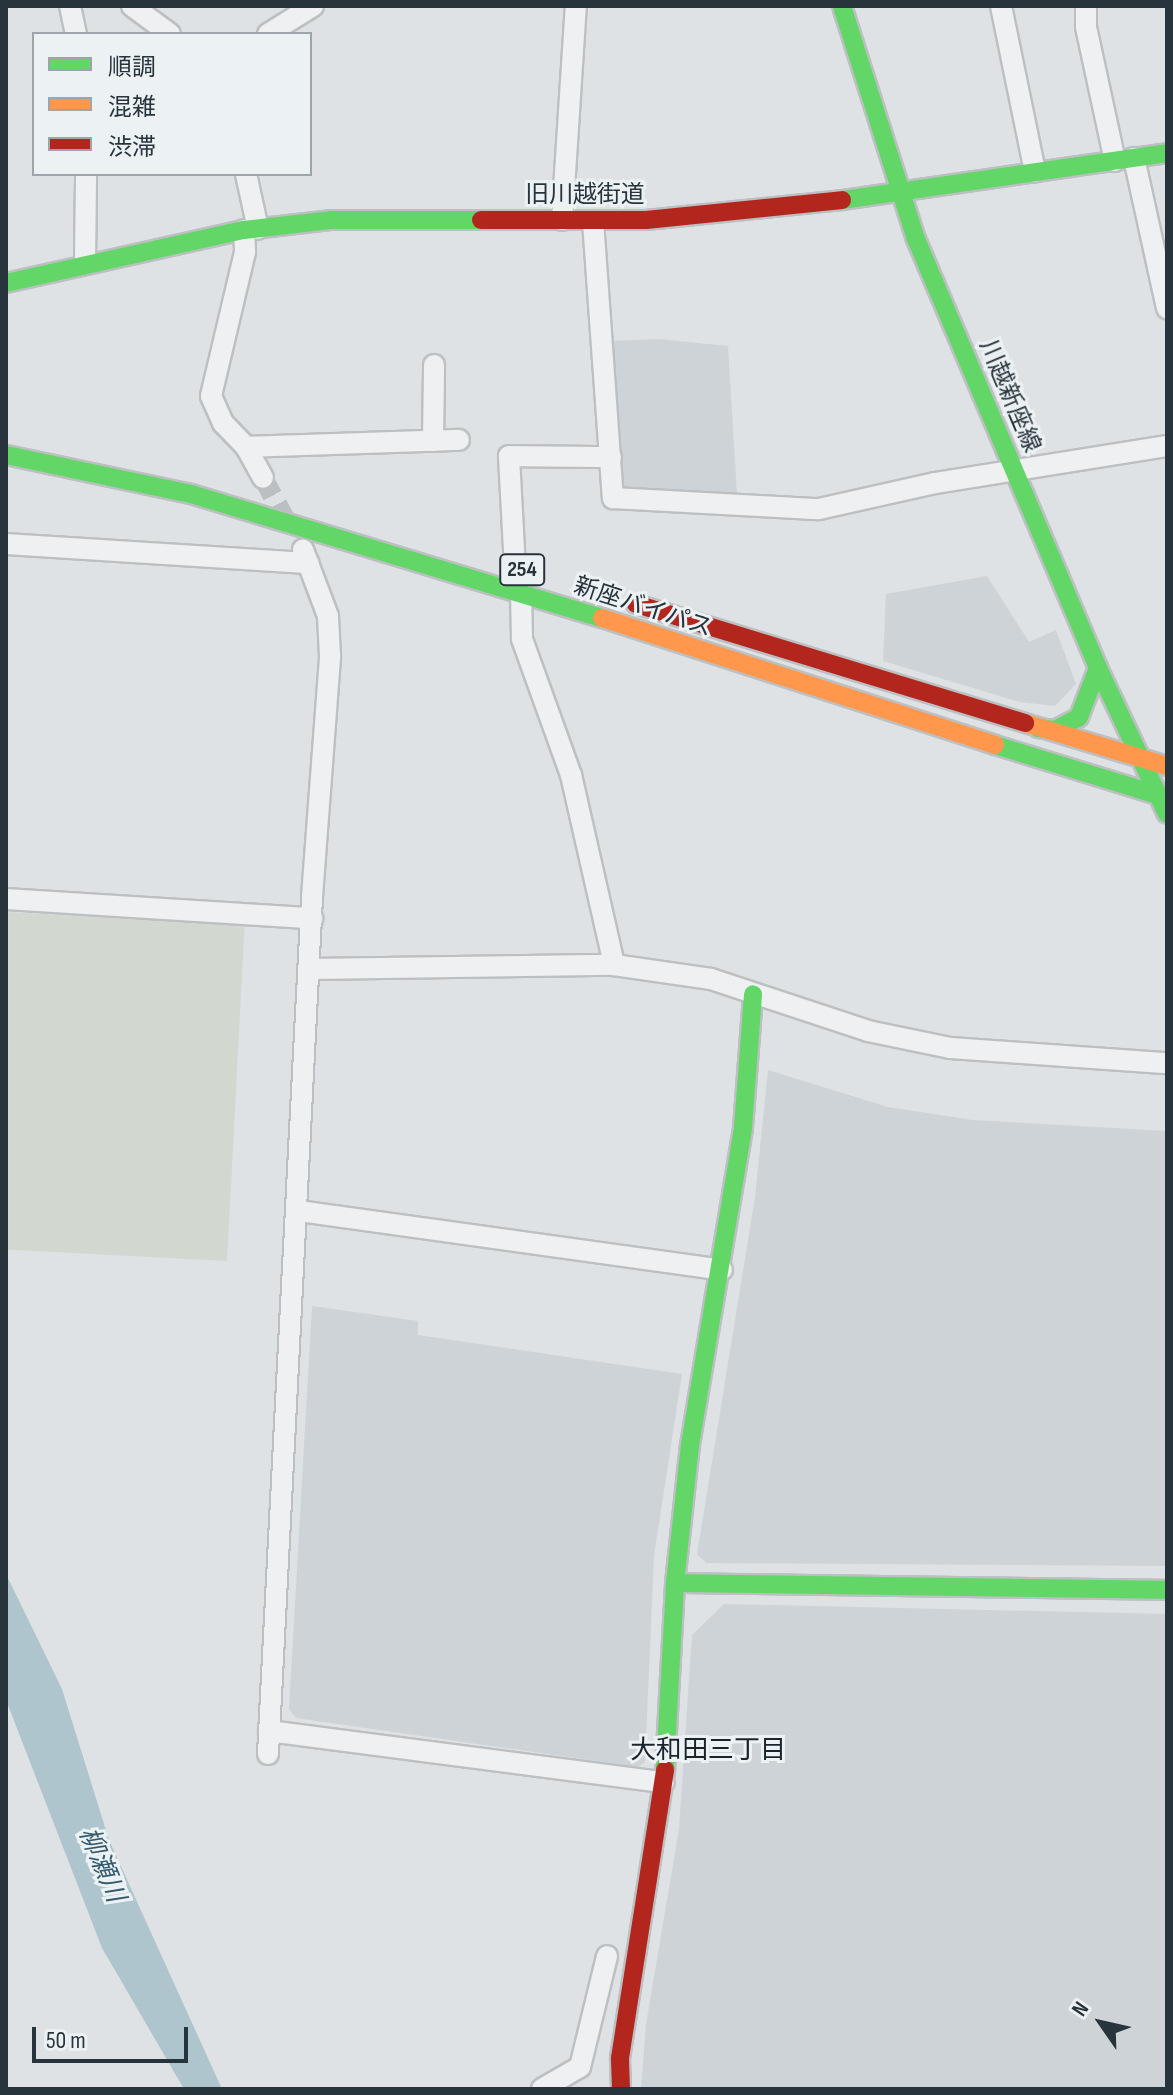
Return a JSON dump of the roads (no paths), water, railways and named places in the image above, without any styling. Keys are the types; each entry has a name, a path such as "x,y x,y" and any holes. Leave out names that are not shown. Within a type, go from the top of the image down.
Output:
{"main road":[{"name":"川越新座線","path":"842,6 898,191 1098,668 1138,758 1162,797 1167,814"},
{"name":"旧川越街道","path":"6,283 85,262 251,230 332,220 593,221 756,211 1167,153"},
{"name":"新座バイパス","path":"6,455 163,486 521,592 793,684 1162,797"},
{"path":"256,483 278,497"},
{"name":"254","path":"488,560 522,570"},
{"name":"新座バイパス","path":"615,598 1167,766"},
{"path":"1034,728 1055,730 1079,717 1098,668"},
{"path":"621,2089 620,2058 664,1782 675,1583 690,1445 722,1270 743,1128 753,994"},
{"path":"675,1583 1167,1590"}],"street":[{"path":"70,6 76,32"},
{"path":"132,6 167,32"},
{"path":"271,32 313,6"},
{"path":"562,220 576,6"},
{"path":"1001,6 1035,172"},
{"path":"1086,6 1086,27 1167,308"},
{"path":"85,262 86,176"},
{"path":"246,176 251,230 211,396 223,423 246,447 256,483"},
{"path":"593,221 613,498 819,509 1015,470 1167,446"},
{"path":"433,441 434,365"},
{"path":"246,447 459,440"},
{"path":"522,570 509,456 611,457"},
{"path":"6,544 306,556 328,616 330,656 312,918 299,1211 268,1754"},
{"path":"521,592 522,639 571,775 614,965"},
{"path":"6,899 312,918"},
{"path":"311,969 614,965 711,979 868,1031 950,1048 1167,1063"},
{"path":"299,1211 722,1270"},
{"path":"269,1731 664,1782"},
{"path":"542,2089 580,2067 607,1956"}],"water":[{"name":"柳瀬川","path":"6,1574 62,1689 109,1840 222,2089 184,2089 102,1948 6,1700"}],"tunnel":[{"path":"263,478 288,524"}],"district":[{"name":"大和田三丁目","path":"708,1751"}]}
